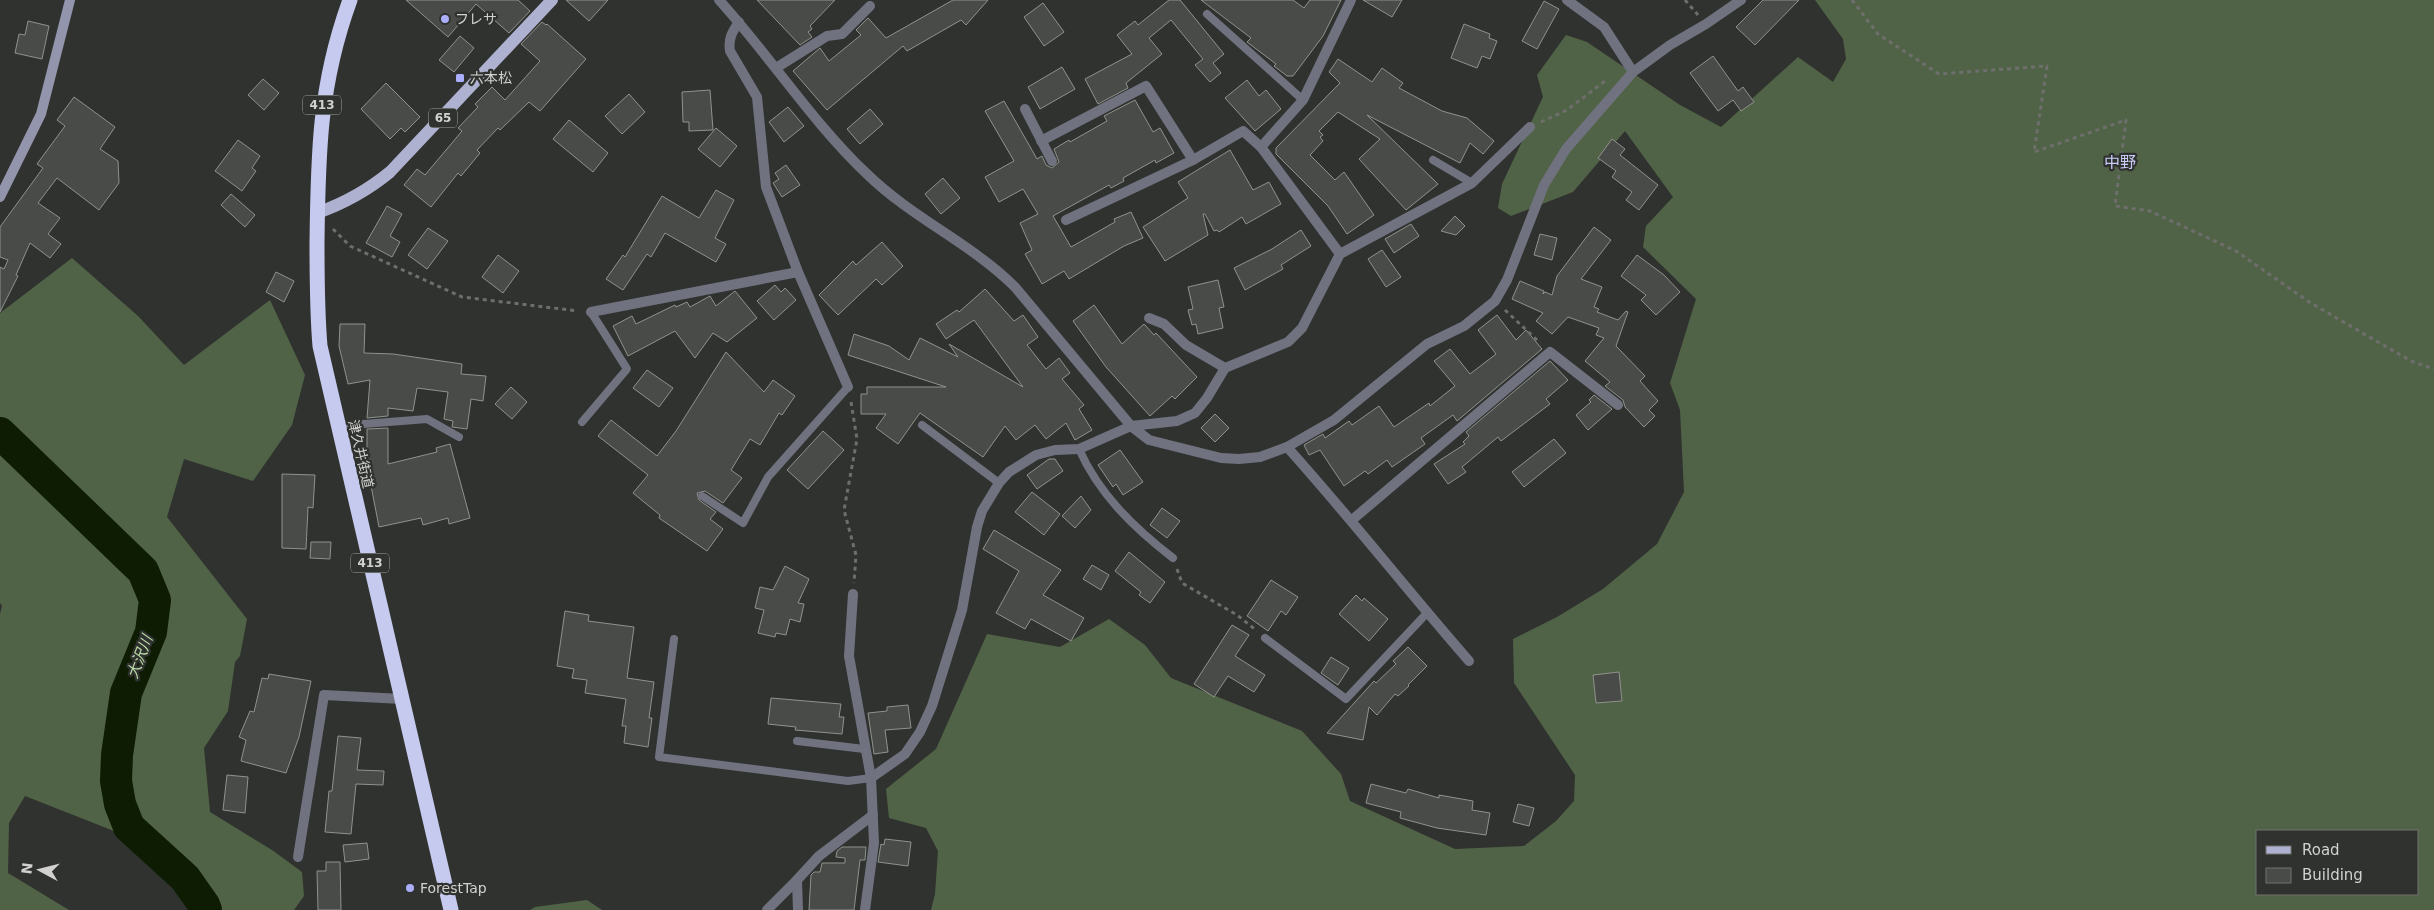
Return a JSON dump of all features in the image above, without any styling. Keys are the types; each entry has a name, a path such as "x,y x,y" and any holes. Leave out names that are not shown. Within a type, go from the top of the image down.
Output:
{"highway":[{"name":"津久井街道","path":"350,0 337,39 323,101 317,213 317,311 320,346 451,910"}],"main road":[{"name":"65","path":"317,213 344,204 367,190 390,172 552,0"}],"street":[{"path":"0,197 41,114 70,0"},
{"path":"719,0 847,154 871,178 898,200 994,266 1015,287 1131,426 1149,440 1221,458 1260,457 1287,447 1334,420 1427,344 1464,326 1495,301 1507,280 1544,184 1566,149 1633,72 1670,45 1706,24 1741,0"},
{"path":"1261,147 1303,100 1351,0"},
{"path":"1567,0 1604,27 1633,72"},
{"path":"776,68 827,36 842,34 870,6"},
{"path":"739,22 731,34 730,51 757,97 766,187 798,272 848,387"},
{"path":"1041,141 1146,86 1193,160"},
{"path":"1025,109 1052,160"},
{"path":"870,778 905,754 920,732 932,706 962,610 977,527 986,503 998,483 1009,472 1036,454 1079,448 1131,426 1177,421 1194,412 1207,398 1225,368 1280,346 1302,328 1340,254 1472,183 1530,127"},
{"path":"1066,220 1193,160 1243,131 1261,147 1340,254"},
{"path":"590,312 798,272"},
{"path":"1149,318 1164,324 1186,345 1225,368"},
{"path":"1352,520 1550,352 1618,405"},
{"path":"1287,447 1352,520 1427,613 1469,661"},
{"path":"853,594 849,656 870,778 873,815 874,843 865,910"},
{"path":"298,857 324,695 402,699"},
{"path":"767,910 819,856 873,815"},
{"path":"797,880 798,910"}],"lane":[{"path":"1207,14 1303,100"},
{"path":"1433,160 1472,183"},
{"path":"582,422 627,369 590,312"},
{"path":"702,496 742,523 768,477 848,387"},
{"path":"338,426 427,419 459,437"},
{"path":"922,425 998,483"},
{"path":"1079,448 1085,463 1114,505 1143,534 1173,558"},
{"path":"1265,638 1346,699 1427,613"},
{"path":"674,639 658,757 848,781 870,778"},
{"path":"797,740 864,749"}],"path":[{"path":"1852,0 1878,34 1939,74 2047,66 2034,152 2126,120 2115,206 2150,210 2236,252 2309,302 2411,361 2434,370"},
{"path":"1530,127 1567,110 1611,76 1633,72"},
{"path":"317,213 350,246 462,297 590,312"},
{"path":"1495,301 1550,352"},
{"path":"848,387 857,439 844,510 856,555 853,594"},
{"path":"1173,558 1182,583 1237,615 1265,638"}],"green space":[{"path":"1815,0 2434,0 2434,910 931,910 935,894 938,851 926,828 889,818 886,789 936,749 987,634 1060,647 1109,619 1145,645 1171,678 1302,731 1341,774 1350,801 1455,849 1524,846 1556,821 1574,801 1575,775 1514,683 1513,639 1557,617 1603,589 1657,544 1684,492 1680,410 1670,383 1696,299 1643,247 1646,226 1673,197 1625,131 1573,192 1511,216 1498,208 1502,184 1543,97 1537,75 1566,35 1587,42 1680,105 1721,127 1798,57 1833,82 1846,59 1843,39"},
{"path":"72,258 138,316 184,365 270,300 305,375 292,425 253,481 184,459 167,517 247,619 240,656 235,662 228,711 204,748 210,812 272,850 302,872 304,896 294,910 209,910 210,897 156,840 119,833 25,796 9,823 8,873 69,910 0,910 0,614 2,606 0,603 0,313"},
{"path":"587,900 602,910 530,910 535,907"}],"building":[{"path":"406,0 518,0 530,11 509,33 476,4 448,37"},
{"path":"566,0 608,0 589,21"},
{"path":"757,0 835,0 810,26 812,29 808,32 812,37 800,45"},
{"path":"953,0 988,0 966,25 961,20 907,51 903,46 827,110 793,71 820,48 829,61 861,35 856,30 868,18 886,38"},
{"path":"1169,0 1180,0 1224,54 1213,63 1221,73 1210,82 1195,65 1203,59 1171,20 1149,38 1162,54 1126,83 1128,88 1098,104 1085,79 1132,54 1117,35 1135,21 1138,25"},
{"path":"1201,0 1293,0 1304,8 1310,0 1341,0 1323,36 1293,76 1287,76 1274,66 1276,64 1247,42 1251,38"},
{"path":"1363,0 1402,0 1392,17"},
{"path":"1763,0 1799,0 1755,45 1736,27"},
{"path":"1544,1 1559,9 1537,49 1522,41"},
{"path":"1043,3 1064,32 1044,46 1024,17"},
{"path":"28,21 49,26 42,59 15,53 19,34 25,35"},
{"path":"542,22 547,24 586,59 540,111 529,102 500,130 498,128 477,150 480,153 461,176 458,173 431,207 404,185 417,169 425,175 462,131 458,128 478,107 475,104 492,87 505,100 540,61 521,44"},
{"path":"1464,24 1490,34 1489,38 1497,41 1490,59 1482,56 1477,68 1451,58"},
{"path":"460,36 474,48 454,72 439,60"},
{"path":"1713,56 1738,91 1743,87 1754,102 1741,111 1733,100 1718,111 1690,73"},
{"path":"1338,59 1372,82 1382,68 1403,83 1399,88 1442,111 1467,118 1494,141 1483,154 1470,143 1460,163 1367,115 1438,184 1406,210 1359,159 1380,139 1338,112 1319,131 1323,135 1320,137 1323,141 1310,155 1335,180 1344,172 1374,215 1347,234 1328,206 1276,154 1276,148 1340,83 1329,72"},
{"path":"1062,67 1075,89 1040,109 1028,87"},
{"path":"263,79 279,93 264,110 248,95"},
{"path":"1247,80 1259,96 1266,90 1281,109 1255,131 1225,98"},
{"path":"386,83 420,117 405,132 401,128 390,139 361,109"},
{"path":"710,90 713,130 689,131 689,122 683,122 682,92"},
{"path":"629,94 645,112 622,134 605,116"},
{"path":"74,97 115,127 100,149 118,161 119,183 99,210 57,178 38,203 60,218 48,234 61,244 50,258 30,243 16,275 18,276 0,312 0,267 4,269 8,260 0,257 0,227 43,168 37,164 65,126 57,120"},
{"path":"1135,100 1153,132 1160,128 1174,153 1156,163 1155,160 1123,178 1124,181 1111,188 1109,185 1053,216 1071,247 1115,222 1114,219 1131,212 1143,238 1124,246 1069,279 1064,271 1042,284 1025,254 1032,250 1020,223 1038,214 1023,189 999,202 985,177 1014,161 985,111 1004,101 1037,159 1042,156 1046,165 1052,168 1059,162 1054,149 1107,121 1104,116"},
{"path":"788,107 804,126 784,142 769,122"},
{"path":"870,109 883,124 860,144 847,129"},
{"path":"569,120 608,153 593,172 553,139"},
{"path":"716,128 737,146 720,167 698,149"},
{"path":"1612,139 1625,149 1620,155 1658,185 1639,210 1626,200 1632,192 1612,177 1616,171 1598,158"},
{"path":"238,140 260,156 252,168 256,171 242,191 215,171"},
{"path":"1230,150 1253,190 1269,182 1281,204 1246,224 1242,217 1219,232 1217,230 1214,231 1205,214 1203,214 1208,235 1165,261 1143,227 1188,198 1178,182"},
{"path":"786,165 800,185 782,197 773,183 779,179 775,173"},
{"path":"943,178 960,198 941,214 925,194"},
{"path":"716,190 734,200 715,238 726,244 716,262 665,233 651,257 647,254 623,290 606,279 623,255 625,257 662,196 699,218"},
{"path":"231,194 255,215 245,227 221,205"},
{"path":"387,206 402,214 390,236 400,242 392,257 366,243"},
{"path":"1455,216 1465,226 1456,235 1441,231"},
{"path":"1411,224 1419,236 1394,253 1385,239"},
{"path":"1594,227 1611,240 1581,279 1602,287 1594,307 1599,309 1597,312 1618,320 1626,311 1628,312 1616,346 1645,376 1640,381 1658,401 1649,410 1655,416 1644,427 1625,407 1623,400 1605,386 1610,382 1585,361 1604,338 1596,335 1599,328 1568,317 1552,334 1536,321 1543,313 1512,299 1520,281 1544,291 1543,294 1545,292 1552,295 1557,276"},
{"path":"428,228 448,241 427,269 408,255"},
{"path":"1301,230 1311,246 1281,265 1283,269 1245,290 1234,268 1272,249"},
{"path":"1540,234 1557,238 1552,260 1534,255"},
{"path":"882,242 903,266 882,285 876,279 838,315 819,295 853,261 856,265"},
{"path":"1382,250 1401,277 1386,287 1368,259"},
{"path":"498,255 519,271 503,293 482,277"},
{"path":"1637,255 1664,275 1680,292 1656,315 1641,300 1646,295 1621,276"},
{"path":"276,272 294,281 284,302 266,292"},
{"path":"1218,280 1224,307 1219,308 1223,328 1198,334 1196,324 1192,325 1188,310 1193,309 1188,287"},
{"path":"775,285 781,292 785,288 796,300 774,320 757,301"},
{"path":"985,289 1014,321 1023,315 1038,337 1027,345 1046,369 1059,358 1070,373 1062,379 1084,405 1079,409 1092,430 1075,440 1066,423 1046,439 1035,425 1016,440 1005,426 983,457 920,413 898,444 876,428 886,414 861,414 861,394 867,394 867,387 946,387 848,355 854,334 889,346 909,360 920,338 958,357 949,344 1023,387 974,320 946,339 936,324 957,310 959,312"},
{"path":"735,291 757,318 727,342 713,333 695,358 675,331 628,356 613,326 632,316 636,324 675,305 676,307 687,302 690,307 710,296 716,306"},
{"path":"1094,305 1122,344 1144,324 1154,335 1156,333 1197,377 1175,399 1172,396 1150,416 1106,367 1073,321"},
{"path":"1497,315 1516,340 1526,330 1542,349 1457,421 1453,415 1421,438 1425,444 1392,467 1387,460 1368,474 1365,471 1344,486 1320,450 1309,455 1304,445 1323,434 1325,438 1349,421 1352,425 1379,406 1394,427 1429,403 1430,406 1455,386 1434,361 1450,349 1470,374 1496,354 1478,330"},
{"path":"340,324 365,324 364,353 393,354 462,364 461,374 486,376 483,401 471,399 467,429 452,427 453,421 444,419 448,392 417,388 413,411 388,408 388,416 367,418 370,380 348,384 339,346"},
{"path":"726,352 764,392 773,380 795,396 782,415 779,413 760,445 750,439 731,470 742,478 723,503 705,491 697,493 699,500 716,512 710,519 723,529 707,551 659,518 660,515 633,493 648,475 598,436 611,420 657,456 676,431"},
{"path":"1550,361 1568,380 1546,399 1550,404 1501,441 1498,437 1462,467 1466,472 1448,484 1434,464 1465,444 1463,442 1469,436 1466,432"},
{"path":"647,370 673,388 659,407 633,388"},
{"path":"511,387 527,402 512,419 495,404"},
{"path":"1594,395 1612,409 1588,430 1576,415 1591,402 1589,400"},
{"path":"1215,414 1229,428 1215,442 1201,428"},
{"path":"388,428 388,464 437,452 436,448 450,444 470,518 449,524 448,518 423,525 421,518 379,527 367,465 367,429"},
{"path":"823,431 844,450 808,489 787,470"},
{"path":"1554,439 1566,453 1524,487 1512,472"},
{"path":"1120,450 1143,482 1123,495 1116,484 1113,487 1098,465"},
{"path":"1049,459 1055,459 1063,471 1037,489 1027,475"},
{"path":"282,474 315,475 313,508 308,507 306,549 282,548"},
{"path":"1032,492 1060,514 1044,535 1015,512"},
{"path":"1081,496 1091,510 1075,528 1062,516"},
{"path":"1162,508 1180,521 1167,538 1150,525"},
{"path":"994,530 1061,570 1043,595 1084,618 1071,641 1031,619 1025,629 996,613 1019,571 983,549"},
{"path":"311,542 331,542 330,559 310,558"},
{"path":"1129,552 1165,582 1150,603 1139,595 1141,592 1115,571"},
{"path":"1092,565 1109,575 1101,590 1083,579"},
{"path":"785,566 809,579 798,603 804,604 800,622 790,619 786,635 776,633 775,637 758,633 764,610 755,608 760,587 773,590"},
{"path":"1271,580 1298,597 1286,615 1281,611 1268,631 1247,616"},
{"path":"1356,595 1362,601 1364,598 1388,619 1369,641 1339,614"},
{"path":"565,611 589,615 588,621 634,627 627,678 654,682 649,718 652,718 648,747 624,743 626,726 622,726 626,699 585,693 587,680 572,678 574,669 557,666"},
{"path":"1232,625 1249,635 1235,656 1265,675 1254,692 1228,676 1214,697 1194,684"},
{"path":"1408,647 1427,666 1398,696 1395,694 1377,715 1369,707 1363,740 1327,733 1374,681 1376,683 1396,664 1393,661"},
{"path":"1331,657 1349,668 1338,685 1321,673"},
{"path":"1619,672 1622,701 1596,703 1593,675"},
{"path":"269,674 311,681 299,737 286,773 241,761 246,740 239,737 250,711 254,712 262,678 268,679"},
{"path":"771,698 841,704 839,717 844,717 842,734 795,730 796,727 768,724"},
{"path":"908,705 911,728 885,730 888,752 874,754 868,713 887,711 887,707"},
{"path":"338,736 361,738 357,770 384,771 383,785 356,784 351,834 325,832 329,791 332,791"},
{"path":"227,775 248,777 245,813 223,810"},
{"path":"1371,784 1406,793 1408,789 1439,798 1439,795 1473,801 1472,810 1490,813 1486,835 1437,828 1400,818 1401,812 1366,803"},
{"path":"1518,804 1534,808 1529,826 1513,822"},
{"path":"885,839 911,842 908,866 878,862 881,844 884,845"},
{"path":"367,843 369,859 345,862 343,845"},
{"path":"842,847 866,847 865,860 860,860 854,910 809,910 811,875 814,872 820,872 822,863 845,863 845,858 836,857 837,851"},
{"path":"326,862 340,862 341,910 318,910 317,871 326,871"}],"waterway":[{"name":"大沢川","path":"0,433 143,571 155,600 151,632 126,693 117,755 116,781 120,804 129,827 185,878 206,910"}],"place":[{"name":"フレサ","path":"445,19"},
{"name":"六本松","path":"460,78"},
{"name":"ForestTap","path":"410,888"}],"district":[{"name":"中野","path":"2120,162"}]}
